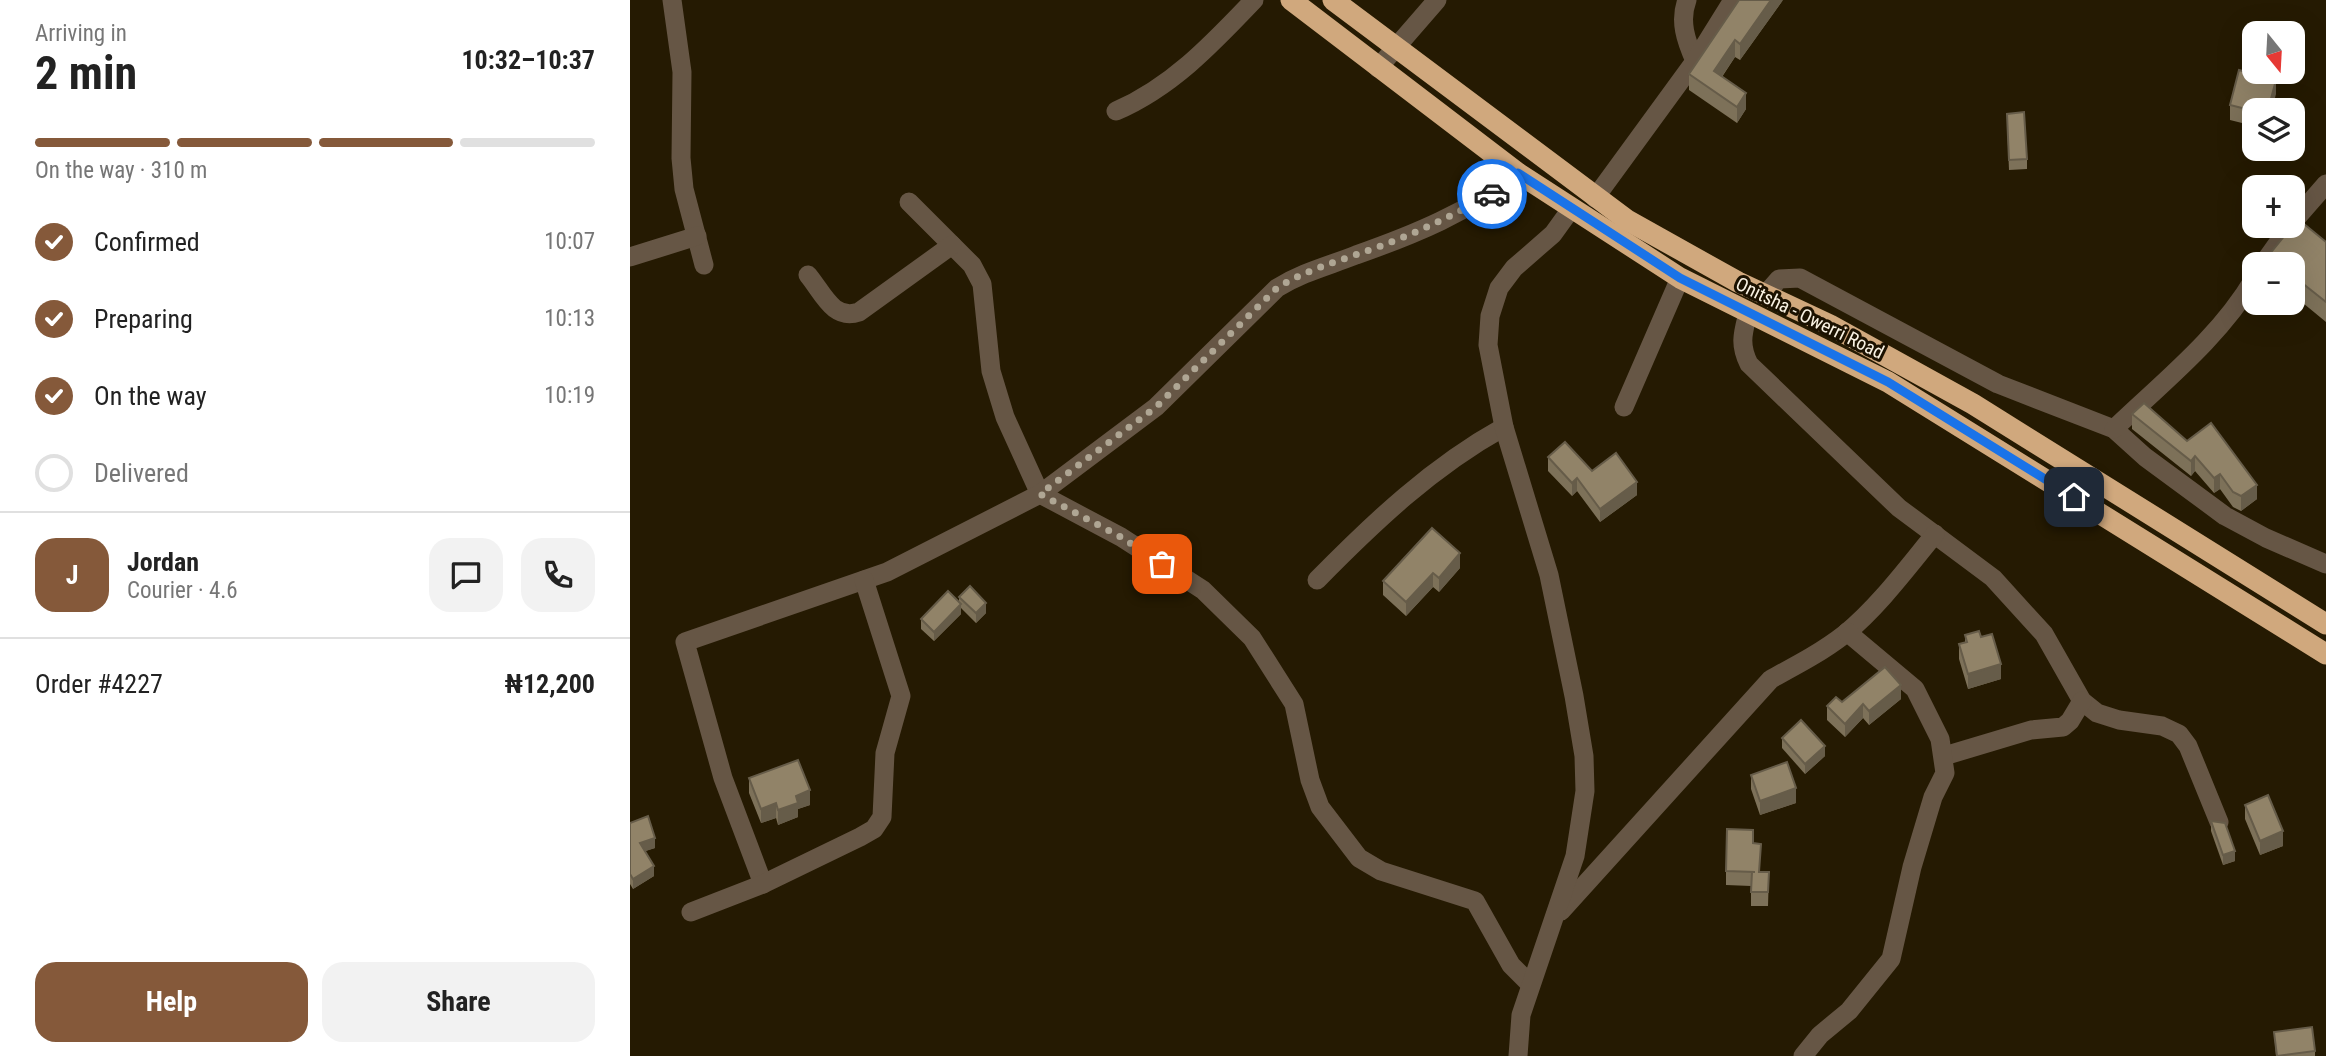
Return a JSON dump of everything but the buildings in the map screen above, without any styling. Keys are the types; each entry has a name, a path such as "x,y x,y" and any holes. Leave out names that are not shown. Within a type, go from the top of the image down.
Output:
{"highway":[{"name":"Onitsha - Owerri Road","path":"1291,0 1518,173 1680,278 1888,382 2326,654"},
{"name":"Onitsha - Owerri Road","path":"1333,0 1627,220 1973,404 2326,624"}],"street":[{"path":"672,0 682,72 681,158 684,189 704,265"},
{"path":"1116,111 1142,100 1171,79 1214,42 1254,0"},
{"path":"1378,68 1437,0"},
{"path":"1687,0 1683,9 1685,38 1696,61"},
{"path":"1595,198 1696,61 1733,0"},
{"path":"763,884 723,778 685,642 887,572 1040,494 1156,407 1277,288 1300,274 1389,243 1454,215 1493,193 1518,173"},
{"path":"2305,208 2326,184"},
{"path":"909,202 972,265 982,284 991,371 1004,417 1040,494 1121,537 1203,590 1252,638 1294,704 1310,780 1330,824 1359,858 1381,871 1475,901 1511,965 1530,984"},
{"path":"1518,1056 1521,1015 1530,984 1547,947 1575,856 1585,791 1584,756 1549,575 1504,427 1488,345 1490,316 1499,288 1514,268 1553,234 1571,209"},
{"path":"630,257 697,236"},
{"path":"808,275 838,314 847,316 859,312 952,245"},
{"path":"1624,407 1680,278"},
{"path":"1765,295 1779,279 1800,278 1998,384 2114,429 2145,457 2225,516 2266,538 2326,564"},
{"path":"2114,429 2216,331 2242,300"},
{"path":"1748,313 1741,339 1742,350 1749,363 1899,508 1993,578 2045,635 2082,701 2108,717 2162,726 2179,734 2188,746 2219,822"},
{"path":"1317,580 1371,525 1429,474 1504,427"},
{"path":"1556,917 1772,679 1816,654 1847,632 1894,583 1935,534"},
{"path":"691,912 763,884 860,837 874,829 882,817 885,753 901,696 864,580"},
{"path":"1803,1056 1820,1035 1850,1011 1891,959 1912,867 1933,797 1945,774 1944,756 1935,727 1916,689 1847,632"},
{"path":"1944,756 2031,730 2063,727 2070,721 2082,701"}],"way so far":[{"path":"1162,564 1121,537 1040,494 1156,407 1277,288 1300,274 1389,243 1454,215 1492,194"}],"route":[{"path":"1492,194 1518,173 1680,278 1888,382 2074,497"}]}
